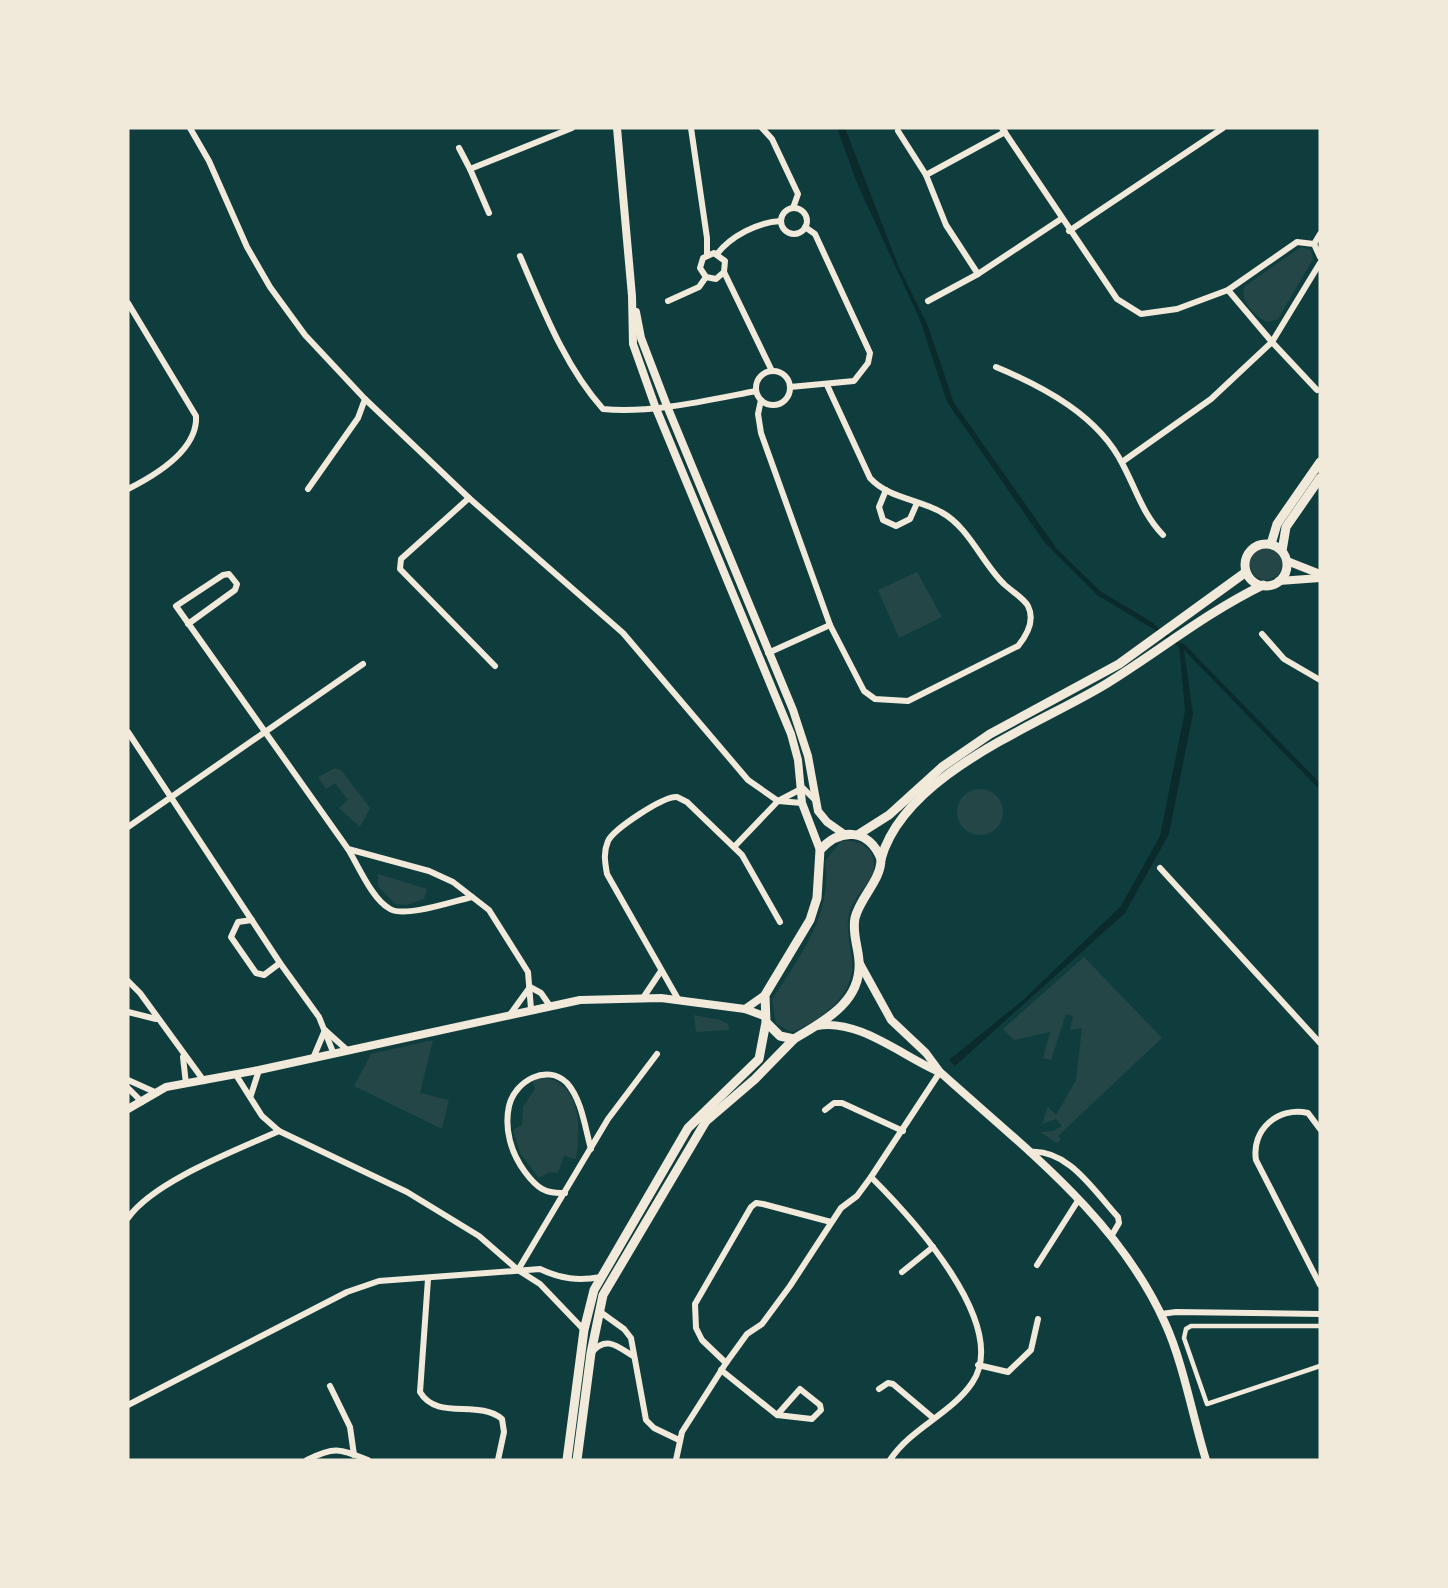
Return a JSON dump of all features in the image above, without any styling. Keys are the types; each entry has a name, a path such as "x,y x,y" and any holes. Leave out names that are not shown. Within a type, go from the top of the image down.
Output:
{"main road":[{"path":"1271,544 1277,524 1320,461"},
{"path":"1282,551 1286,527 1320,478"},
{"path":"859,834 890,815 942,767 990,734 1104,673 1153,639 1263,585 1279,581 1286,572 1287,561 1282,551 1271,544 1260,544 1250,550 1245,561 1246,572 1255,582 1263,585"},
{"path":"577,1460 599,1311 612,1278 706,1121 755,1079 794,1039 840,1009 850,996 857,983 859,962 855,919 861,899 877,876 885,848 904,817 952,773 1006,737 1076,701 1162,647 1181,626 1246,572"},
{"path":"567,1460 589,1301 688,1128 759,1059 765,1019 765,995 810,920 817,898 820,850 827,842 844,834 859,834 871,841 881,859"},
{"path":"765,1019 780,1036 794,1039"}],"street":[{"path":"190,128 270,287 305,335 365,399 470,498 623,633 748,780 778,801 802,803"},
{"path":"470,169 572,128"},
{"path":"617,128 632,296 633,344 655,406 791,734 798,760 802,803 820,850"},
{"path":"691,128 708,239 707,255 700,268 706,277 716,279 724,272"},
{"path":"762,128 772,139 798,194 793,208 784,212 781,221"},
{"path":"1069,231 1223,128"},
{"path":"926,176 1003,130 1117,299 1141,314 1177,309 1228,290 1297,242 1314,244"},
{"path":"898,131 926,176 946,225 978,274"},
{"path":"459,148 489,213"},
{"path":"793,208 804,214 805,227"},
{"path":"928,301 978,274 1061,219"},
{"path":"707,255 717,254 728,240 771,222 781,221"},
{"path":"781,221 791,233 797,233 805,227"},
{"path":"790,387 827,386 854,381 868,363 870,353 815,234 805,227"},
{"path":"1314,244 1320,234"},
{"path":"1314,244 1320,257"},
{"path":"717,254 725,261 724,272 772,371 787,377 790,387 787,398 777,405 761,400"},
{"path":"520,256 538,299 595,401 603,409 620,411 756,391"},
{"path":"1122,462 1211,400 1272,342 1320,263"},
{"path":"668,301 699,287 706,277"},
{"path":"1228,290 1319,392"},
{"path":"632,296 641,338 800,729 816,802"},
{"path":"128,303 196,416 197,429 179,455 128,489"},
{"path":"996,367 1046,389 1076,410 1122,462 1151,524 1163,536"},
{"path":"772,371 762,375 756,391 761,400 758,414 761,433 830,625 864,691 875,699 908,701 1018,646 1026,636 1031,622 1028,606 991,570 954,520 939,511 879,489 870,478 827,386"},
{"path":"308,489 358,418 365,399"},
{"path":"886,490 880,512 883,520 896,526 910,519 917,503"},
{"path":"470,498 401,559 400,569 495,666"},
{"path":"1287,561 1320,576"},
{"path":"188,624 235,590 237,584 229,574 223,575 176,606 188,624 263,733 348,849 382,902 392,911 405,912 472,897"},
{"path":"1279,581 1320,576"},
{"path":"760,656 830,625"},
{"path":"1262,634 1284,659 1320,680"},
{"path":"128,827 363,664"},
{"path":"128,732 172,795 280,963 319,1017 334,1052"},
{"path":"734,848 778,801 799,787"},
{"path":"799,787 807,791 816,802 827,822 844,834"},
{"path":"678,999 607,874 604,858 609,840 617,829 667,799 678,797 705,817 742,855 780,922"},
{"path":"348,849 429,871 453,882 489,910 528,972 531,1009"},
{"path":"1160,868 1320,1042"},
{"path":"252,920 238,922 231,937 256,973 272,971 280,963"},
{"path":"859,962 891,1020 940,1072 1079,1198 1112,1235 1166,1325 1206,1460"},
{"path":"643,998 661,971"},
{"path":"128,981 204,1081"},
{"path":"656,981 661,998"},
{"path":"530,987 541,993 550,1006"},
{"path":"509,1016 530,987"},
{"path":"745,1009 765,995"},
{"path":"128,1109 166,1087 236,1075 580,1000 678,999 745,1009 765,1019"},
{"path":"128,1012 156,1019"},
{"path":"814,1027 831,1023 851,1028 940,1072"},
{"path":"325,1030 346,1049"},
{"path":"314,1056 325,1030"},
{"path":"518,1270 608,1119 657,1054"},
{"path":"183,1055 186,1084"},
{"path":"251,1095 259,1070"},
{"path":"676,1460 679,1440 721,1370 747,1334 762,1324 824,1238 831,1222 871,1177 940,1072"},
{"path":"565,1193 548,1194 535,1186 511,1147 507,1124 510,1103 518,1089 541,1074 554,1075 566,1082 579,1103 591,1149"},
{"path":"236,1075 262,1116 279,1131 407,1192 478,1236 518,1270 540,1284 584,1330"},
{"path":"128,1080 157,1093"},
{"path":"128,1088 142,1102"},
{"path":"825,1110 834,1103 842,1103 903,1131"},
{"path":"1312,1117 1320,1110"},
{"path":"1320,1129 1312,1117 1293,1111 1281,1114 1262,1130 1254,1148 1256,1160 1320,1285"},
{"path":"128,1218 164,1187 206,1164 279,1131"},
{"path":"1029,1152 1039,1151 1063,1158 1118,1216 1119,1223 1112,1235"},
{"path":"871,1177 933,1247 967,1302 980,1349 972,1383 932,1417 890,1460"},
{"path":"1037,1265 1079,1198"},
{"path":"726,1363 702,1340 696,1328 695,1304 751,1207 756,1203 763,1203 831,1222"},
{"path":"902,1272 933,1247"},
{"path":"128,1405 347,1292 379,1281 540,1269 556,1276 579,1280 601,1278"},
{"path":"428,1279 420,1392 425,1400 436,1407 486,1410 502,1419 504,1432 498,1460"},
{"path":"599,1311 624,1329 631,1338 646,1420 654,1428 679,1440"},
{"path":"1161,1314 1320,1314"},
{"path":"978,1365 1008,1372 1031,1350 1038,1319"},
{"path":"1320,1326 1191,1326 1186,1329 1184,1338 1207,1404 1320,1366"},
{"path":"591,1353 599,1344 607,1342 618,1345 633,1356"},
{"path":"721,1370 777,1415 812,1419 821,1410 820,1405 800,1389 777,1415"},
{"path":"880,1390 888,1383 893,1384 932,1417"},
{"path":"330,1385 350,1427 354,1455"},
{"path":"307,1460 326,1450 338,1448 368,1460"}],"shaded area":[{"path":"837,128 845,128 898,265 928,326 954,403 1057,549 1100,591 1155,624 1150,627 1097,595 1045,543 947,402 920,320 857,183"},
{"path":"1301,247 1311,250 1313,259 1278,319 1267,322 1253,312 1246,302 1243,291 1245,286"},
{"path":"1266,548 1277,553 1282,564 1277,575 1266,580 1255,575 1250,564 1255,553"},
{"path":"917,572 942,617 899,638 878,590"},
{"path":"1183,643 1318,781 1320,790 1184,650 1193,714 1169,834 1125,913 955,1066 949,1060 1022,1001 1121,906 1160,836 1185,711 1179,645"},
{"path":"335,768 341,770 370,808 360,827 339,808 348,800 335,783 326,789 318,777"},
{"path":"980,789 996,796 1003,812 996,828 980,835 964,828 957,812 964,796"},
{"path":"841,841 861,844 871,852 874,864 871,878 853,905 848,920 851,975 848,986 833,1006 813,1022 792,1032 776,1024 772,1000 812,935 824,899 825,861"},
{"path":"378,874 427,889 424,899 407,905 395,904 378,886"},
{"path":"1084,957 1162,1038 1058,1136 1061,1140 1057,1143 1040,1132 1053,1131 1062,1126 1056,1119 1042,1124 1048,1107 1056,1115 1076,1080 1082,1028 1070,1030 1073,1016 1066,1014 1051,1060 1043,1058 1050,1032 1014,1040 1003,1029"},
{"path":"694,1015 720,1020 728,1024 729,1030 696,1032"},
{"path":"433,1040 420,1093 449,1100 442,1129 354,1086 371,1054"},
{"path":"545,1078 566,1089 572,1099 578,1122 578,1135 576,1159 564,1156 558,1173 550,1172 539,1178 520,1153 513,1130 522,1125 523,1107 535,1089 532,1080"}],"waterway":[{"path":"1151,625 1181,646"}]}
